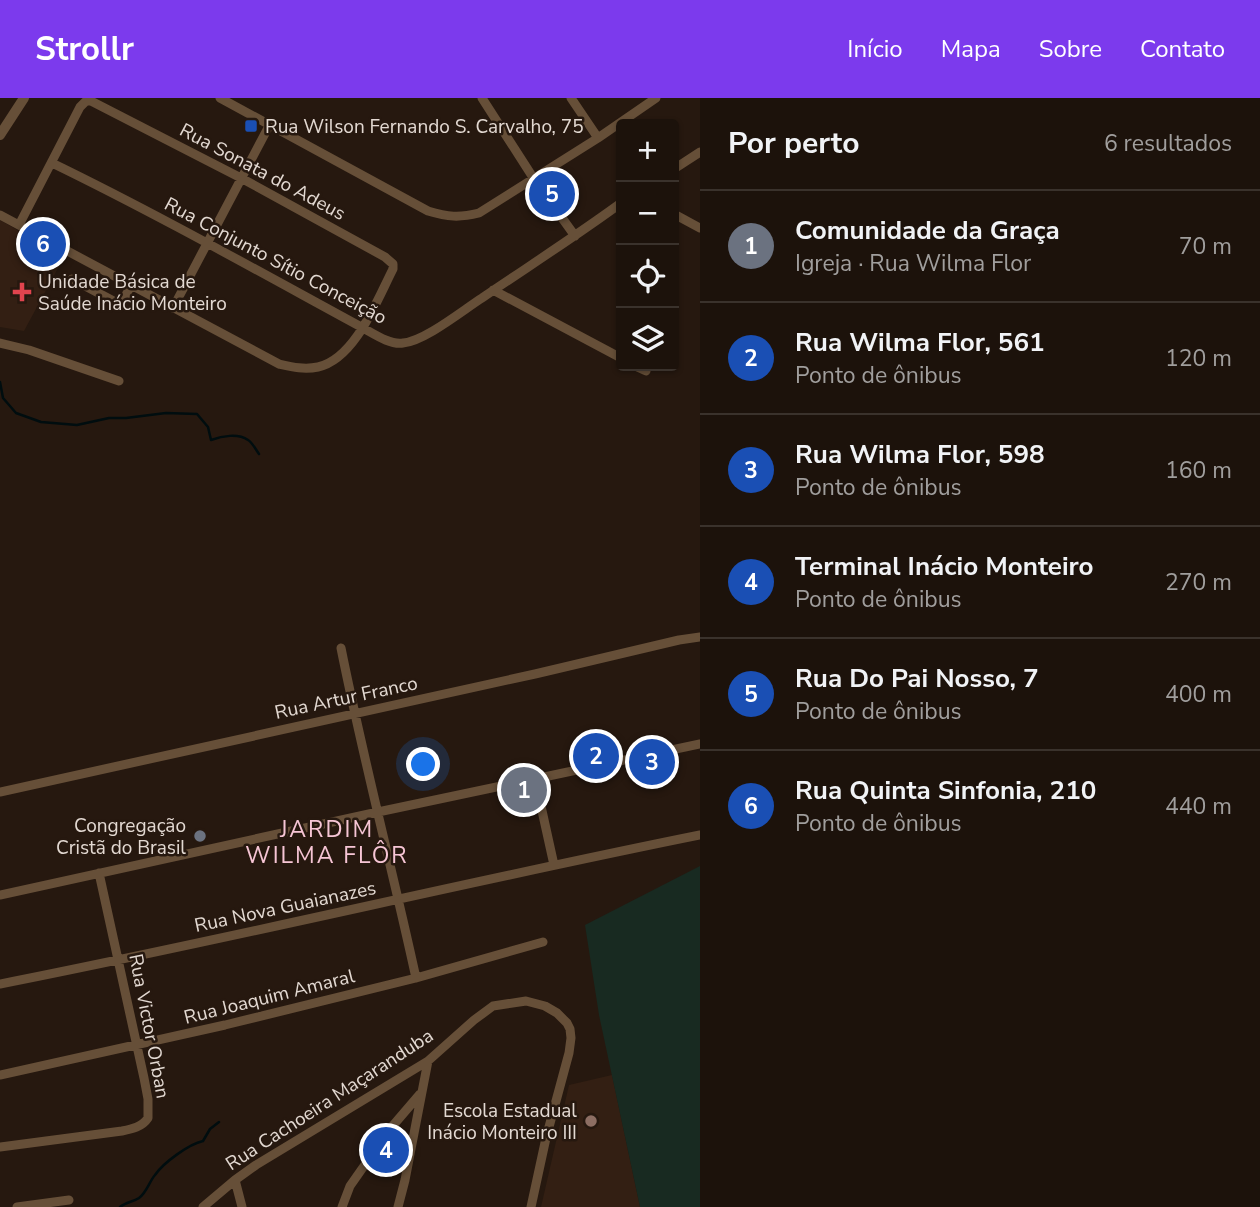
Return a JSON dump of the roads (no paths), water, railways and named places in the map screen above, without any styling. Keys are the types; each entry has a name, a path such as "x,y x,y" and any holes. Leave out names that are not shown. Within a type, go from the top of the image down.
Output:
{"street":[{"path":"0,135 24,98"},
{"path":"221,98 428,211 461,217 479,213 656,98"},
{"path":"482,98 534,179 575,236"},
{"path":"571,98 598,138"},
{"name":"Rua Sonata do Adeus","path":"19,225 80,107 91,100 385,257 393,264 393,269 363,328"},
{"path":"173,308 269,125"},
{"path":"679,166 700,152"},
{"name":"Rua Conjunto Sítio Conceição","path":"52,163 395,343 420,337 616,207"},
{"path":"0,215 279,364 299,369 332,362 344,352 363,328"},
{"path":"679,217 700,228"},
{"path":"72,279 121,305 131,285"},
{"path":"493,290 616,356"},
{"path":"0,343 29,350 118,381"},
{"name":"Rua Artur Franco","path":"0,792 700,637"},
{"path":"341,648 416,978"},
{"path":"0,895 700,744"},
{"path":"535,779 554,866"},
{"name":"Rua Nova Guaianazes","path":"0,985 700,835"},
{"name":"Rua Victor Orban","path":"0,1147 122,1132 142,1125 148,1118 138,1045 99,873"},
{"name":"Rua Joaquim Amaral","path":"0,1075 138,1045 416,978 544,942"},
{"name":"Rua Cachoeira Maçaranduba","path":"203,1207 235,1180 428,1061 493,1006 526,1001 537,1003 557,1013 567,1023 571,1038 545,1138 531,1207"},
{"path":"398,1207 428,1061"},
{"path":"342,1207 349,1186 390,1129 422,1092"},
{"path":"235,1180 242,1207"},
{"path":"17,1207 69,1200"}],"waterway":[{"path":"0,382 3,398 16,413 41,422 77,425 109,418 166,413 197,414 208,427 211,440 240,436 249,441 259,454"},
{"path":"120,1207 139,1198 164,1165 184,1150 203,1141 210,1129 219,1122"}],"place":[{"name":"Rua Wilson Fernando S. Carvalho, 75","path":"251,126"},
{"name":"Rua Do Pai Nosso, 7","path":"552,194"},
{"name":"Rua Quinta Sinfonia, 210","path":"43,244"},
{"name":"Unidade Básica de Saúde Inácio Monteiro","path":"22,292"},
{"name":"Rua Wilma Flor, 561","path":"596,756"},
{"name":"Rua Wilma Flor, 598","path":"652,762"},
{"name":"Comunidade da Graça","path":"524,790"},
{"name":"Congregação Cristã do Brasil","path":"200,836"},
{"name":"Escola Estadual Inácio Monteiro III","path":"591,1121"},
{"name":"Terminal Inácio Monteiro","path":"386,1150"}],"district":[{"name":"JARDIM WILMA FLÔR","path":"327,842"}]}
